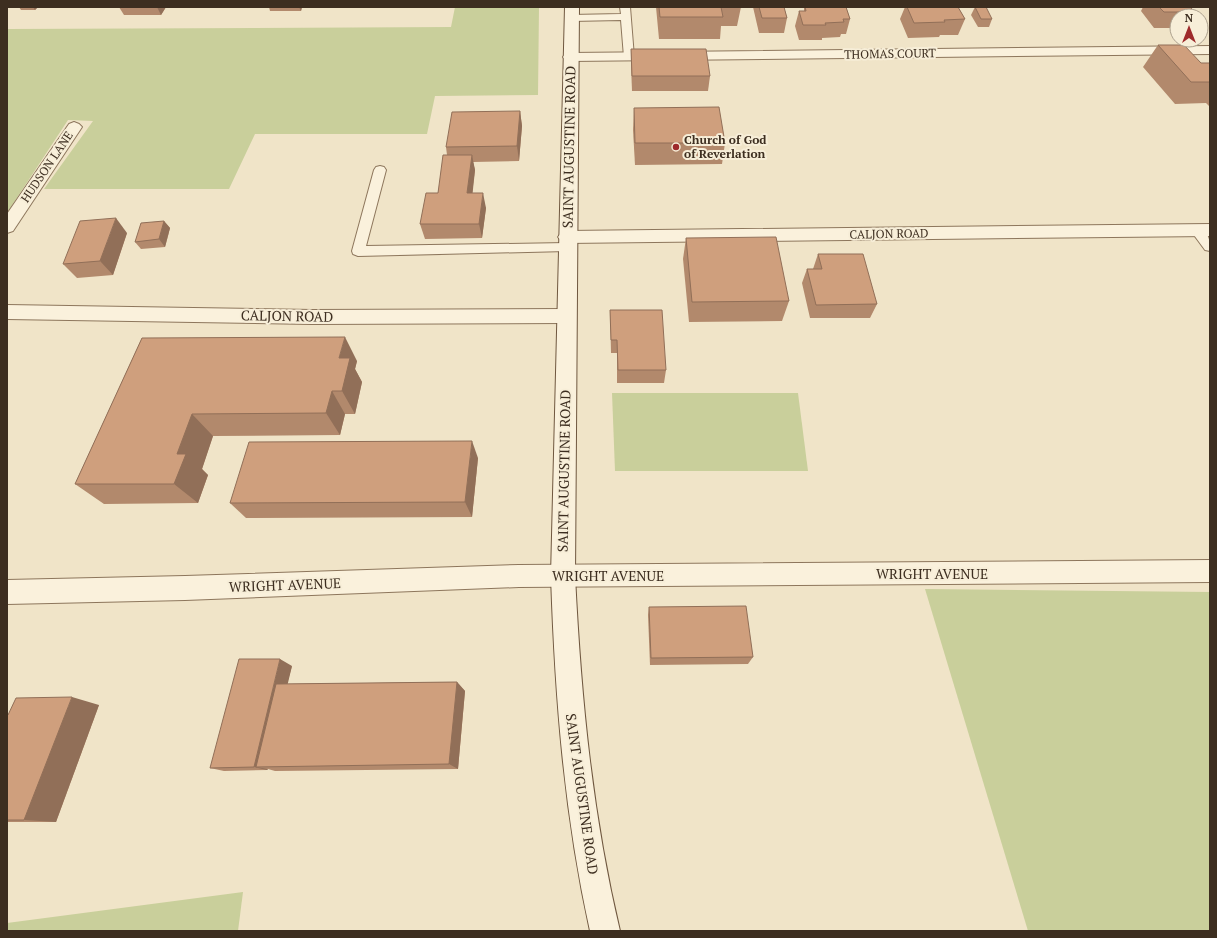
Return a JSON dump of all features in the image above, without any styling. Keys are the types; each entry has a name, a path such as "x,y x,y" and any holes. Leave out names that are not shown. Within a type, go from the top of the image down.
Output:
{"street":[{"name":"SAINT AUGUSTINE ROAD","path":"571,12 563,576 566,647 576,766 596,893 605,931"},
{"name":"THOMAS COURT","path":"570,57 1210,50"},
{"name":"HUDSON LANE","path":"7,227 74,127"},
{"name":"CALJON ROAD","path":"567,242 1204,231"},
{"name":"CALJON ROAD","path":"7,312 312,317 566,316"},
{"name":"WRIGHT AVENUE","path":"7,592 193,588 519,576 1210,571"}],"lane":[{"path":"571,12 626,12 629,57"},
{"path":"380,170 358,251 567,242"},
{"path":"1204,231 1210,247"}],"green space":[{"path":"455,7 539,7 538,95 435,96 427,134 255,134 229,189 44,189 93,121 68,120 7,213 7,29 451,27"},
{"path":"612,393 798,393 808,471 615,471"},
{"path":"925,589 1210,592 1210,931 1028,931"},
{"path":"243,892 238,931 7,931 7,923"}],"building":[{"path":"659,7 721,7 723,17 660,17"},
{"path":"759,7 784,7 787,18 762,18"},
{"path":"805,7 846,7 850,19 843,19 844,22 825,23 826,25 803,25 799,11 806,11"},
{"path":"907,7 958,7 965,19 944,20 945,22 914,23"},
{"path":"975,7 986,7 992,19 981,19"},
{"path":"1159,7 1191,8 1169,8 1169,12 1164,12"},
{"path":"1158,45 1169,45 1169,48 1187,48 1201,63 1210,63 1210,82 1191,82"},
{"path":"631,49 706,49 710,76 632,76"},
{"path":"719,107 725,143 635,143 634,108"},
{"path":"520,111 517,146 446,147 452,112"},
{"path":"443,155 472,155 467,193 483,193 479,224 420,224 426,193 438,193"},
{"path":"116,218 100,261 63,264 80,221"},
{"path":"164,221 159,239 135,242 141,223"},
{"path":"776,237 789,301 692,302 686,238"},
{"path":"818,254 863,254 877,304 816,305 807,269 822,269"},
{"path":"610,310 662,310 666,370 618,370 617,340 611,340"},
{"path":"345,337 339,358 350,358 342,391 332,391 326,413 192,414 177,454 186,454 174,484 75,484 142,338"},
{"path":"472,441 465,502 230,503 249,442"},
{"path":"746,606 753,657 651,658 649,607"},
{"path":"239,659 280,659 254,767 210,768"},
{"path":"457,682 449,764 256,767 276,684"},
{"path":"72,697 24,820 7,820 7,715 16,698"}],"place":[{"name":"Church of God of Reverlation","path":"676,147"}]}
